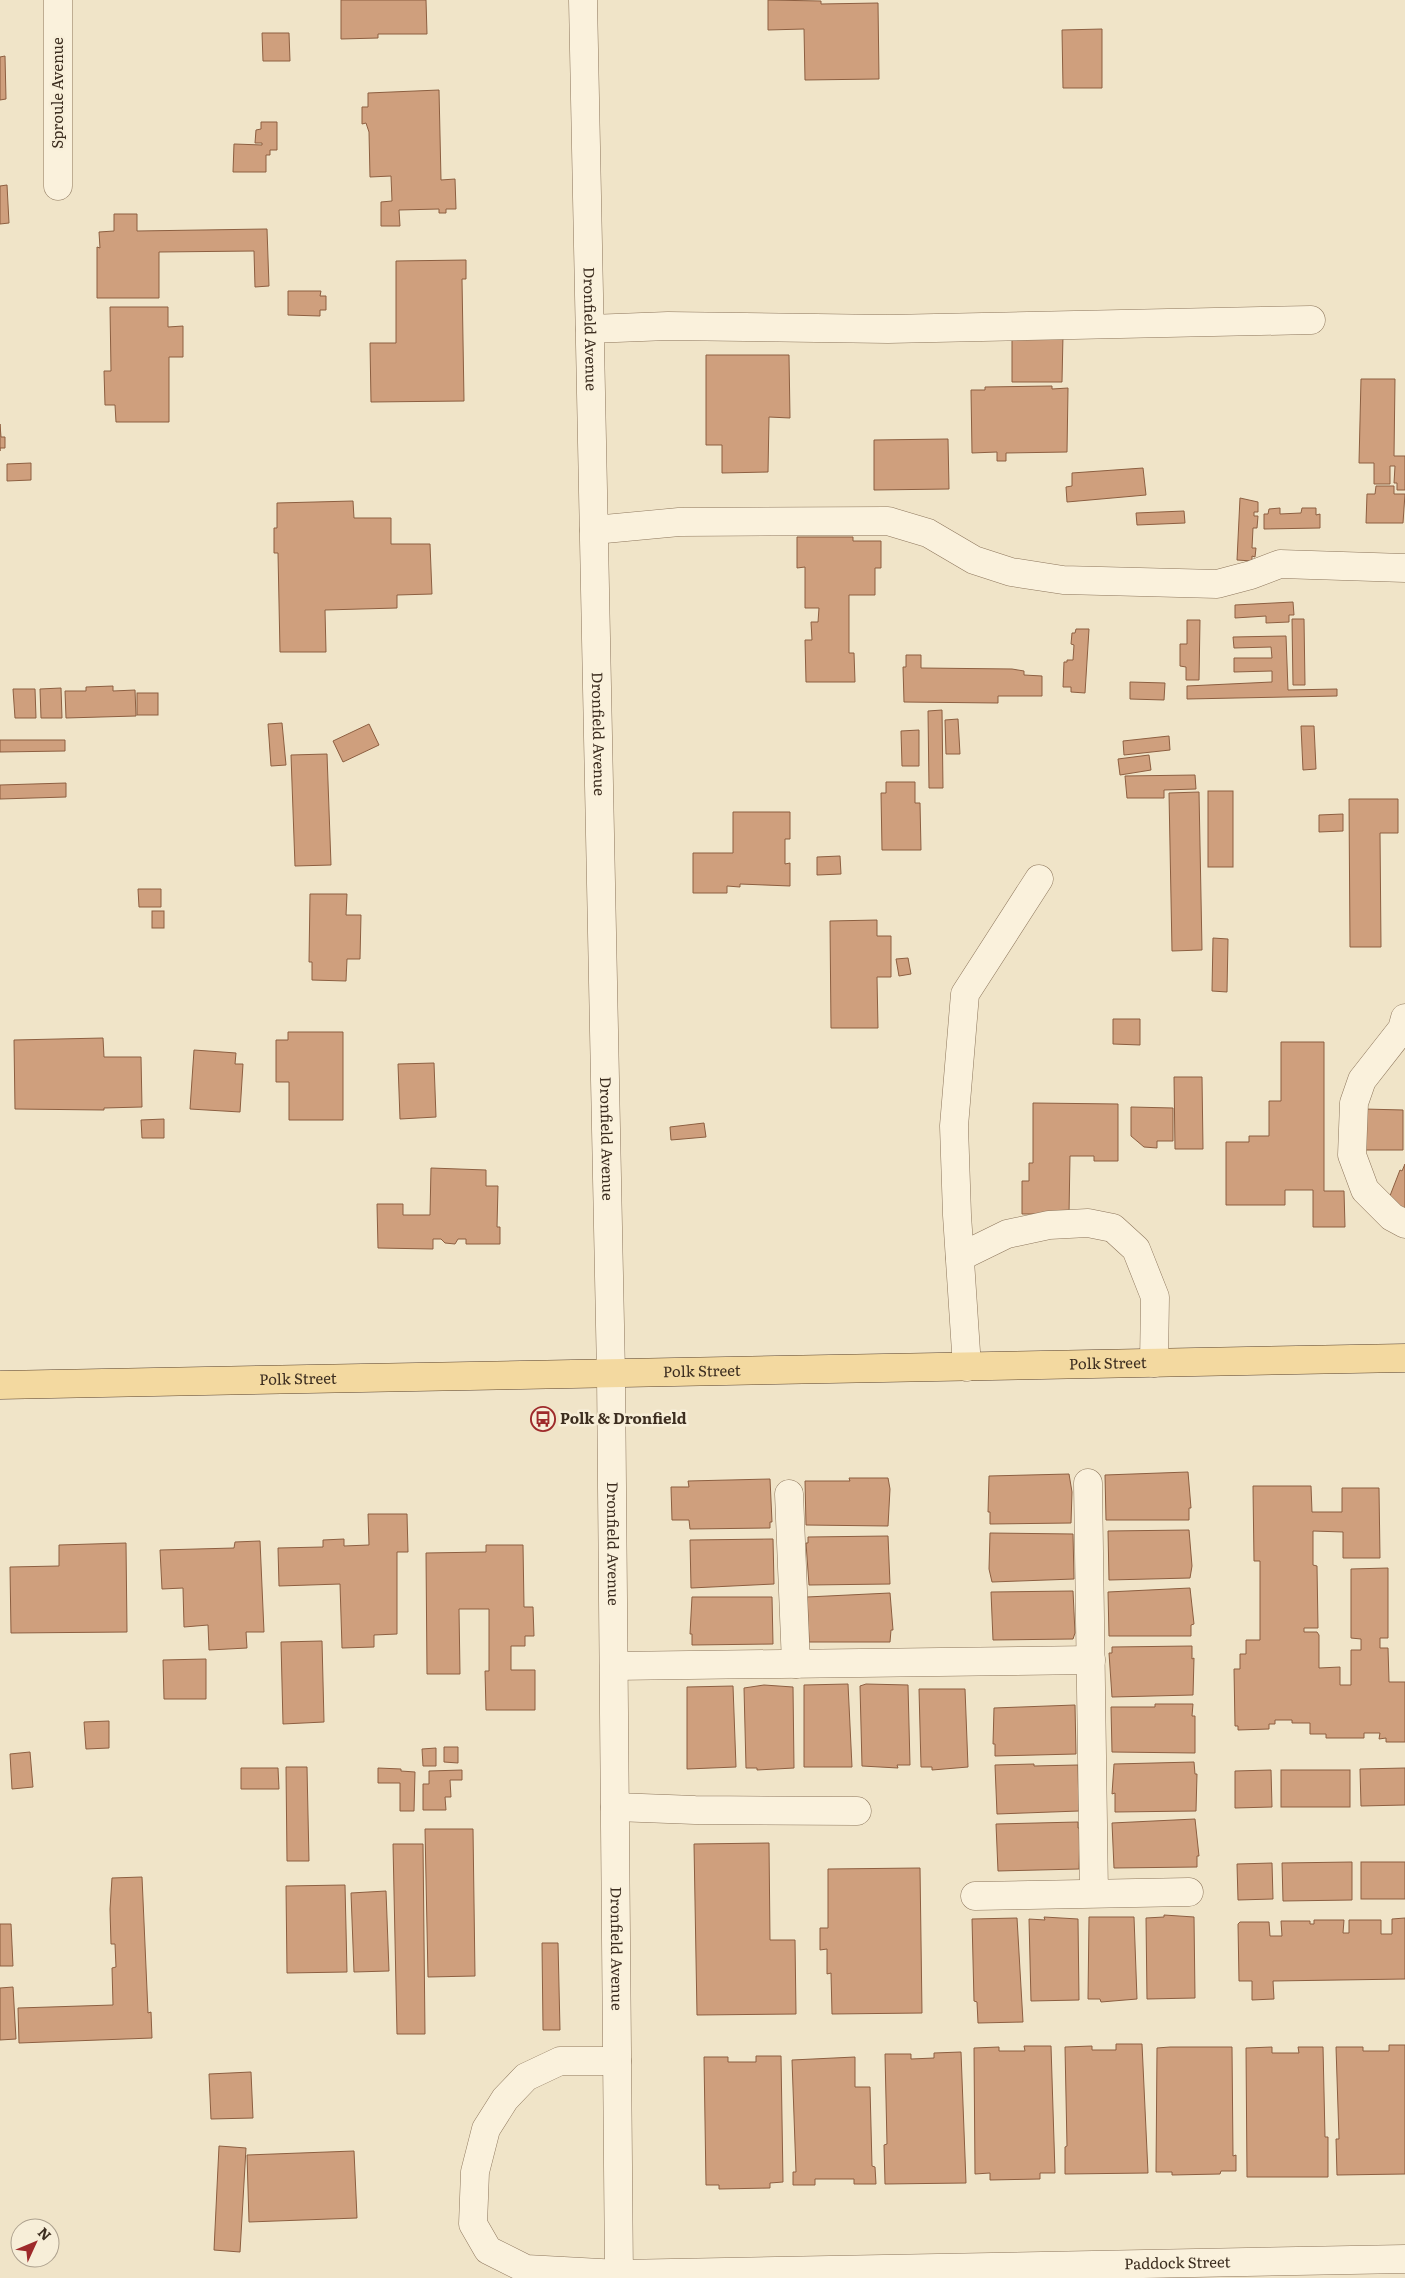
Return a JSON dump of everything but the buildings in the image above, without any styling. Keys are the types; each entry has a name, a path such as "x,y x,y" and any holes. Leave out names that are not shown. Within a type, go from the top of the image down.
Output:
{"main road":[{"name":"Polk Street","path":"0,1385 1405,1358"}],"street":[{"name":"Sproule Avenue","path":"58,0 58,186"},
{"name":"Dronfield Avenue","path":"583,0 611,1374 619,2276"},
{"path":"590,328 668,326 888,329 1311,320"},
{"path":"594,530 679,522 888,521 928,533 974,560 1011,572 1063,580 1217,584 1251,575 1280,564 1405,568"},
{"path":"967,1367 954,1126 965,994 1039,879"},
{"path":"1405,1018 1402,1029 1362,1080 1354,1103 1352,1155 1365,1190 1392,1217 1405,1224"},
{"path":"960,1257 1007,1234 1049,1225 1088,1223 1113,1228 1136,1249 1156,1297 1154,1363"},
{"path":"1088,1483 1094,1893"},
{"path":"789,1494 796,1664"},
{"path":"614,1666 1091,1660"},
{"path":"615,1807 695,1810 857,1811"},
{"path":"975,1896 1189,1892"},
{"name":"Paddock Street","path":"617,2061 560,2061 526,2077 505,2099 486,2129 475,2172 473,2224 488,2250 526,2269 619,2276 1373,2269 1405,2260"}],"place":[{"name":"Polk & Dronfield","path":"543,1419"}]}
